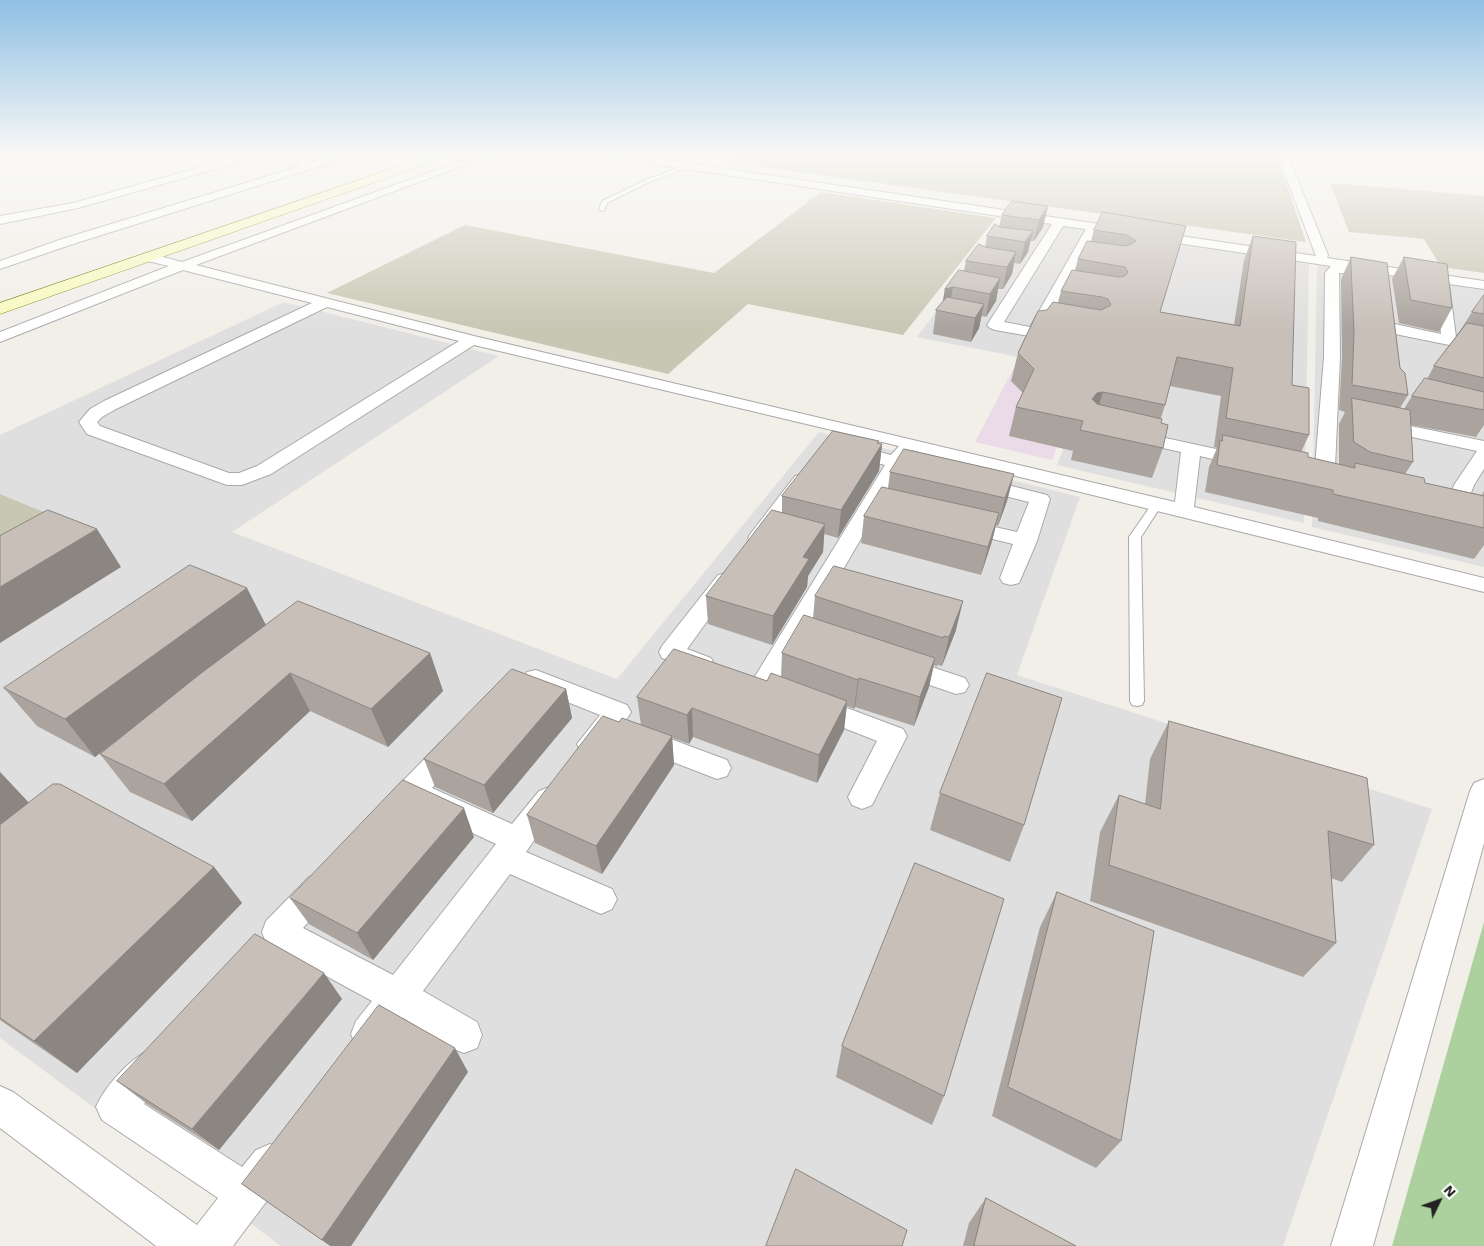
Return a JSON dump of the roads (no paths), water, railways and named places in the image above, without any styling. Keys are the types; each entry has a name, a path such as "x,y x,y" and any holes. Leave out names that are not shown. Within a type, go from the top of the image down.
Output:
{"main road":[{"path":"0,309 272,214"}],"street":[{"path":"0,218 26,214"},
{"path":"0,265 155,214"},
{"path":"0,337 182,266 324,214"},
{"path":"1007,214 1093,226 1383,276 1484,285"},
{"path":"1046,214 1484,278"},
{"path":"1306,214 1322,255"},
{"path":"995,325 1025,269 1059,222"},
{"path":"976,321 1035,332 1048,322 1058,277 1076,258 1093,226"},
{"path":"1027,246 1042,248"},
{"path":"148,257 472,340 1184,509 1484,585"},
{"path":"1076,258 1093,261"},
{"path":"1025,269 1058,277 1077,291"},
{"path":"1357,487 1331,477 1325,467 1332,357 1332,274 1335,270 1443,282 1449,339"},
{"path":"993,294 1011,297"},
{"path":"326,302 96,412 88,422 93,430 226,479 242,479 264,470 472,340"},
{"path":"1388,310 1392,346"},
{"path":"1390,328 1484,347"},
{"path":"1328,415 1348,419"},
{"path":"1367,423 1484,447"},
{"path":"1406,431 1406,450"},
{"path":"1114,432 1268,466"},
{"path":"744,679 804,633 835,547 872,504 908,443"},
{"path":"829,444 1040,499 1011,578"},
{"path":"1184,509 1191,449"},
{"path":"1428,504 1466,512 1464,485 1484,455"},
{"path":"812,467 775,531 742,559 671,652 893,736 862,797"},
{"path":"872,504 894,509"},
{"path":"943,521 1026,541"},
{"path":"876,657 956,685"},
{"path":"350,1060 605,726 618,712 524,674 510,688"},
{"path":"605,726 717,768"},
{"path":"470,729 401,802 511,849 601,900"},
{"path":"1352,1246 1484,791"},
{"path":"338,869 268,943 398,996 464,1035"},
{"path":"176,1041 115,1107 247,1194"},
{"path":"0,1105 191,1246"},
{"path":"206,1246 289,1139"}],"lane":[{"path":"1138,701 1135,537 1158,503"}]}
